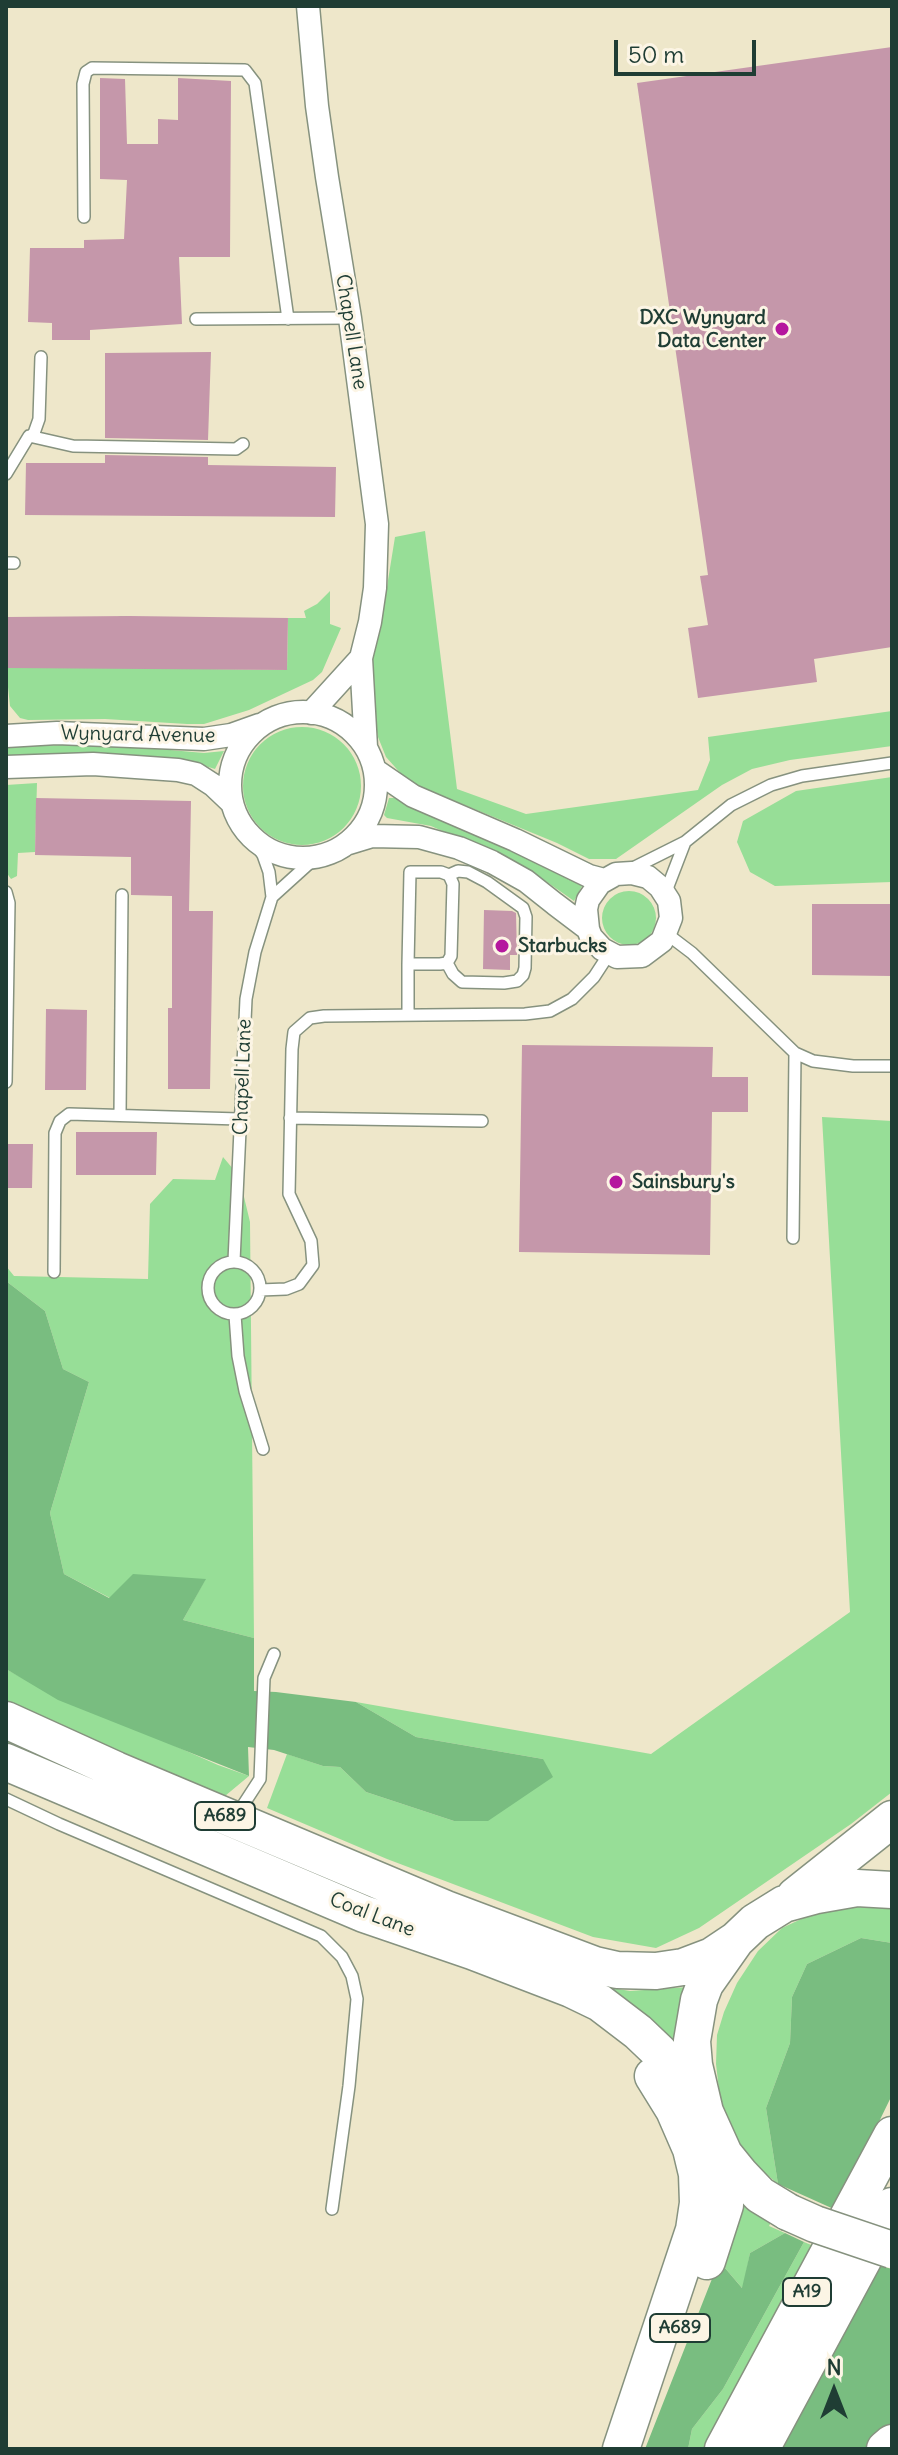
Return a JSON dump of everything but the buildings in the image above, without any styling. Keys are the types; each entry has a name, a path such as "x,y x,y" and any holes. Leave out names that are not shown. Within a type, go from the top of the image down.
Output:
{"highway":[{"name":"Coal Lane","path":"6,1720 116,1770 446,1909 595,1965 617,1970 656,1971 683,1967 712,1956 736,1940"},
{"name":"Coal Lane","path":"6,1762 364,1914 472,1951 600,2003 659,2052 705,2112"},
{"path":"784,1904 892,1819"},
{"name":"A689","path":"892,1890 857,1888 817,1895 784,1904 755,1922 736,1940 705,1984 692,2041 705,2112 724,2154 760,2195 815,2224 892,2250"},
{"name":"A689","path":"364,1914 460,1965 597,2028 637,2058 657,2081 674,2110 691,2149 697,2174 698,2203 694,2230 621,2449"},
{"name":"A19","path":"723,2449 892,2135"},
{"name":"A689","path":"631,2449 709,2255 725,2205 724,2154"},
{"name":"A19","path":"761,2449 892,2206"},
{"path":"885,2449 892,2443"}],"street":[{"name":"Chapell Lane","path":"308,6 317,106 374,492 378,546 370,622 361,658 366,747"},
{"name":"Chapell Lane","path":"311,713 361,658"},
{"name":"Wynyard Avenue","path":"6,736 57,733 204,739 231,735 288,714 311,713 333,718 351,730 366,747 375,770 376,797 372,810 367,823 349,843 325,855 285,856 261,845 239,821 232,803 231,780 236,757 249,737 267,722"},
{"name":"Wynyard Avenue","path":"6,767 93,764 178,770 205,779 232,803"},
{"path":"375,770 413,796 589,876 614,876 648,877 665,894 671,909 667,934 657,947 642,956 626,958 609,954 596,944 588,929 588,900 614,876"},
{"path":"349,843 372,836 394,835 428,839 459,848 526,881 588,929"}],"lane":[{"path":"84,217 83,84 86,72 92,68 245,70 255,83 288,319"},
{"path":"196,319 350,318"},
{"path":"33,436 39,419 41,357"},
{"path":"6,474 29,436 73,446 236,449 243,444"},
{"path":"614,876 685,842 731,805 771,785 802,776 892,763"},
{"name":"Chapell Lane","path":"234,1261 246,999 255,952 272,897 269,872 251,836"},
{"path":"665,894 685,842"},
{"path":"272,897 314,859 325,855"},
{"path":"408,1015 410,872 449,875 458,871 468,872 523,908 526,917 525,968 517,981 462,982 447,963"},
{"path":"447,963 452,941 453,884 449,875"},
{"path":"6,892 9,910 6,1082"},
{"path":"120,1115 122,895"},
{"path":"667,934 692,953 795,1053 813,1061 853,1066 892,1066"},
{"path":"260,1290 286,1289 299,1284 313,1265 311,1241 289,1194 294,1032 310,1018 324,1016 525,1014 550,1011 572,999 594,977 609,954"},
{"path":"408,964 447,963"},
{"path":"793,1238 795,1053"},
{"path":"54,1272 55,1133 60,1121 69,1114 239,1119"},
{"path":"290,1118 482,1121"},
{"path":"234,1261 254,1270 260,1283 255,1304 235,1315 214,1306 208,1284 220,1265 234,1261"},
{"path":"235,1315 245,1391 263,1449"},
{"path":"234,1820 260,1779 264,1678 274,1654"},
{"path":"6,1799 321,1936 342,1957 352,1976 357,1999 332,2209"}],"green space":[{"path":"425,531 457,789 526,814 698,790 710,760 708,737 892,711 892,746 790,760 752,769 722,785 616,859 589,859 423,788 403,776 386,757 378,737 369,693 369,667 380,630 395,537"},
{"path":"330,591 330,624 341,628 322,672 313,680 249,710 204,724 187,724 105,719 28,720 20,718 10,706 6,668 120,616 130,616 130,668 287,670 288,618 306,618 304,611"},
{"path":"302,727 325,732 344,744 356,763 361,786 356,809 344,828 325,840 302,845 279,840 260,828 248,809 243,786 248,763 260,744 279,732"},
{"path":"114,745 204,753 224,751 215,769 185,760 117,755 6,757 6,747"},
{"path":"892,777 892,882 775,886 750,872 737,842 743,821 796,791"},
{"path":"37,783 35,852 18,853 17,876 11,879 6,872 6,785"},
{"path":"389,798 396,798 478,835 582,886 574,901 527,868 431,826 387,818 384,815"},
{"path":"629,891 648,899 656,918 648,937 629,945 610,937 602,918 610,899"},
{"path":"822,1117 892,1121 892,1792 851,1824 699,1928 656,1948 593,1937 387,1859 267,1808 287,1754 323,1766 340,1767 366,1792 454,1821 543,1759 416,1737 356,1702 651,1754 850,1612"},
{"path":"223,1157 239,1176 250,1222 254,1638 183,1620 205,1580 110,1598 64,1574 50,1513 89,1382 63,1369 45,1311 6,1281 6,1266 14,1276 148,1279 150,1204 173,1179 215,1180"},
{"path":"6,1281 45,1311 63,1369 89,1382 50,1513 64,1574 109,1598 133,1574 206,1579 183,1620 254,1638 254,1691 356,1702 416,1737 543,1759 553,1777 488,1821 454,1821 366,1792 340,1767 323,1766 274,1750 248,1747 249,1776 58,1700 6,1669"},
{"path":"6,1669 218,1765 249,1776 225,1796 6,1709"},
{"path":"6,1735 606,1987 630,1991 688,1987 675,2049 6,1748"},
{"path":"842,1906 892,1907 892,1943 861,1938 807,1964 792,1997 790,2043 766,2108 778,2184 758,2167 737,2140 726,2118 716,2064 717,2035 724,2012 737,1983 758,1951 782,1928 812,1914"},
{"path":"861,1938 892,1943 892,2095 836,2210 778,2184 766,2108 790,2043 792,1997 807,1964"},
{"path":"737,2199 772,2220 769,2226 785,2233 750,2253 743,2289 719,2261"},
{"path":"785,2233 804,2242 723,2389 692,2429 688,2449 645,2449 719,2261 742,2288 750,2253"},
{"path":"804,2242 816,2247 708,2449 688,2449 692,2429 723,2389"},
{"path":"874,2264 892,2269 892,2422 864,2449 775,2449"}],"place":[{"name":"DXC Wynyard Data Center","path":"782,329"},
{"name":"Starbucks","path":"502,946"},
{"name":"Sainsbury's","path":"616,1182"}]}
